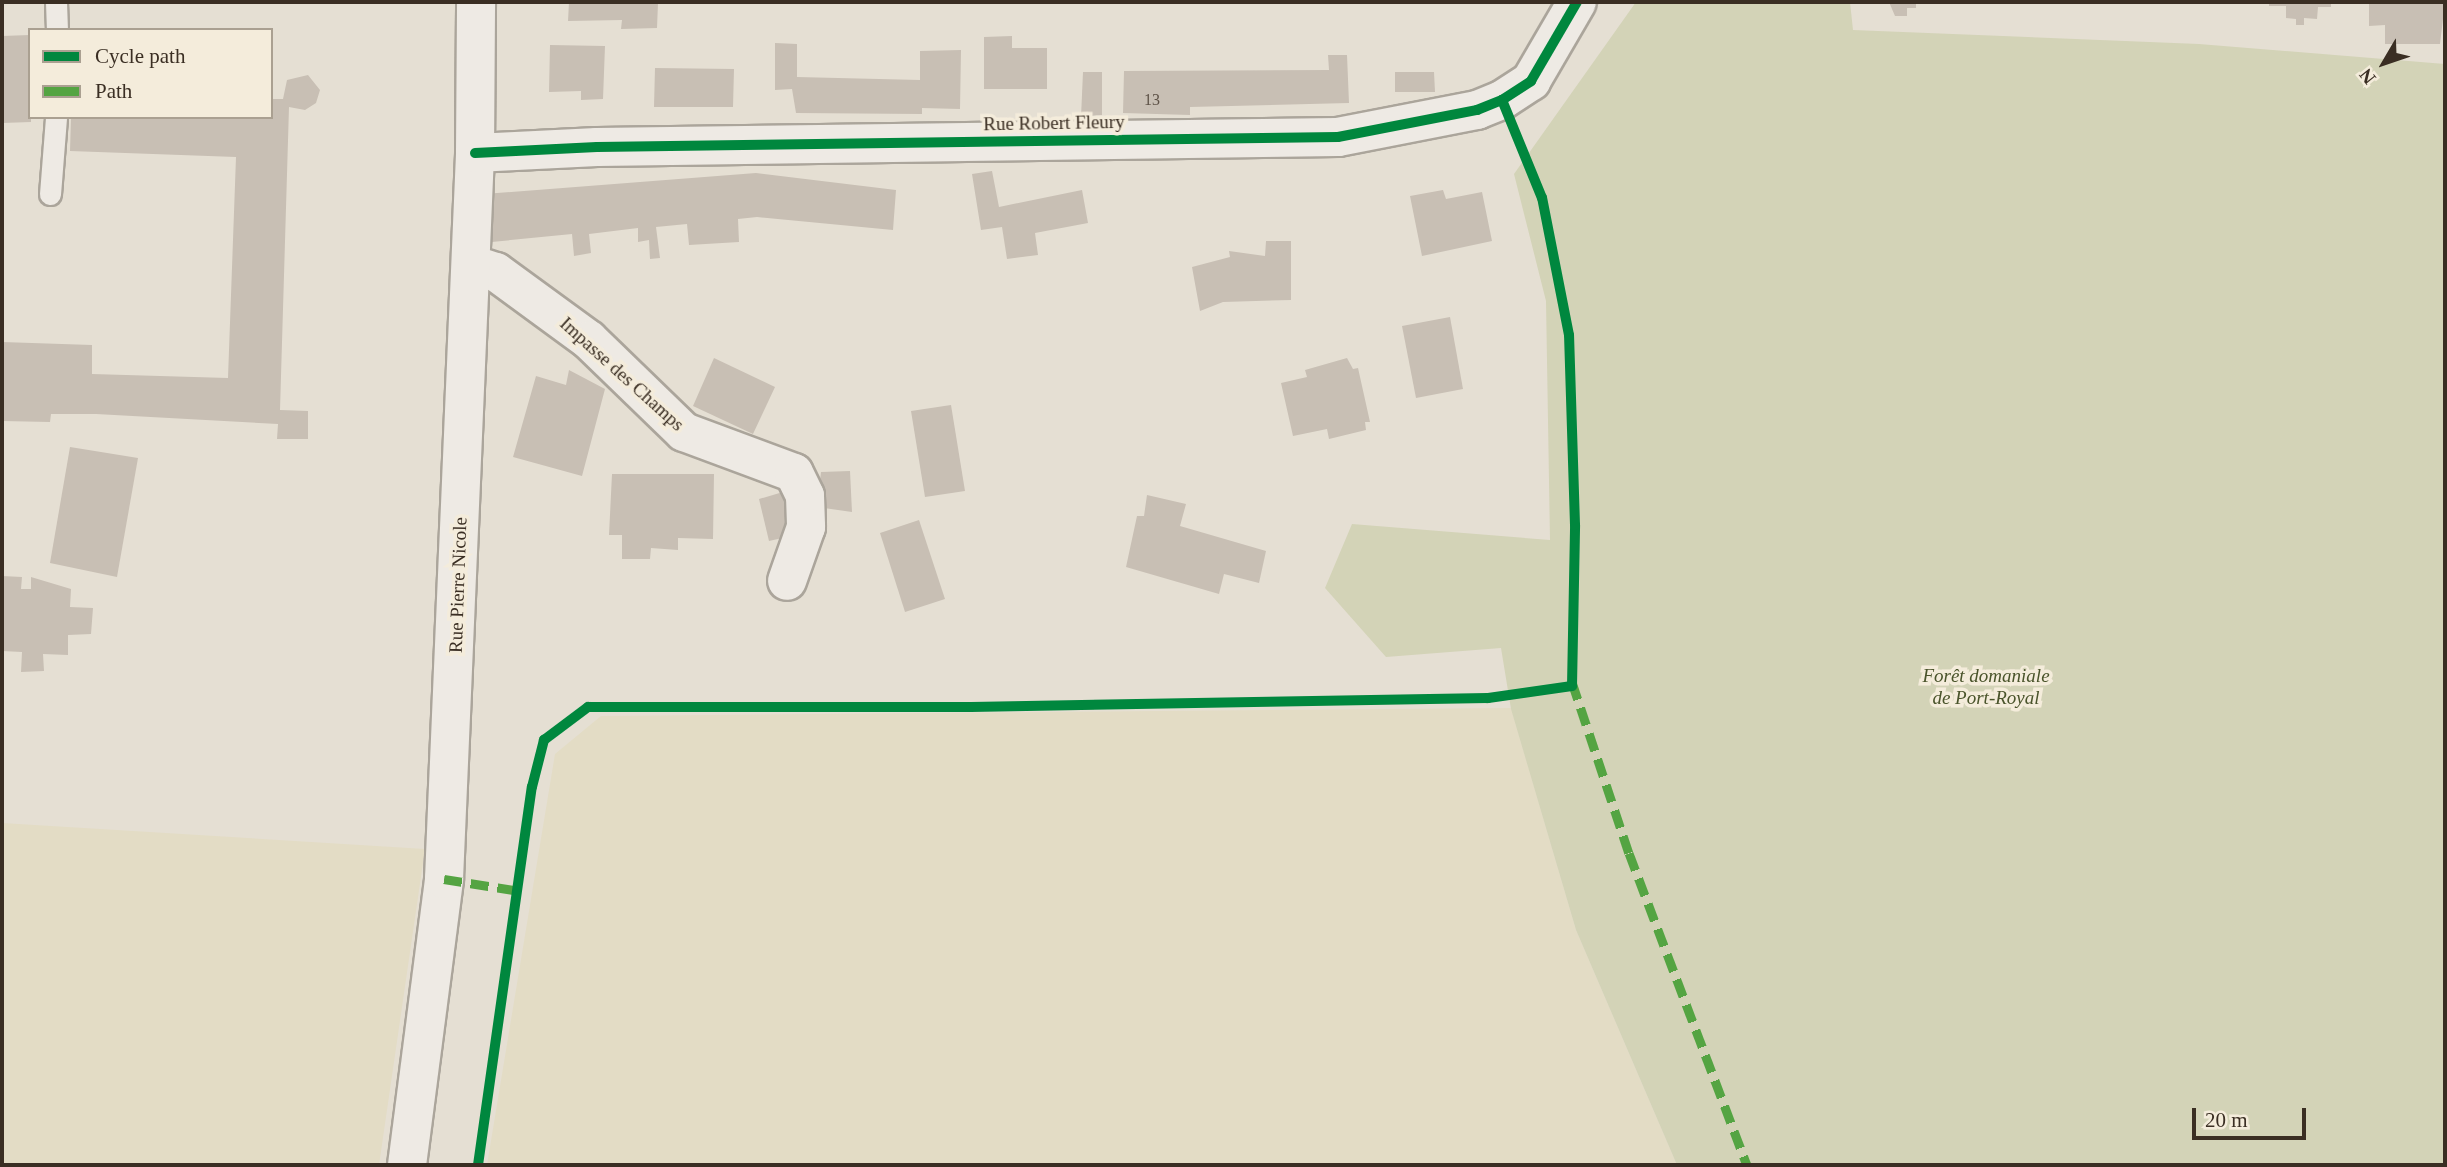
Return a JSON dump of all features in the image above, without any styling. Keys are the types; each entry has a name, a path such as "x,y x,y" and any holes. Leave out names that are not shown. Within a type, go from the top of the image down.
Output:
{"street":[{"name":"Rue Pierre Nicole","path":"407,1165 444,879 471,264 476,2"},
{"name":"Rue Robert Fleury","path":"475,153 597,147 1338,137 1477,110 1502,100 1531,80 1577,2"},
{"name":"Impasse des Champs","path":"471,264 496,272 589,340 684,432 794,473 805,496 806,527 788,580"}],"lane":[{"path":"56,2 57,28"},
{"path":"50,194 56,119"}],"shaded area":[{"path":"1511,708 1576,930 1677,1165 487,1165 555,754 601,716"},
{"path":"2,823 425,849 379,1165 2,1165"}],"green space":[{"name":"Forêt domaniale de Port-Royal","path":"1636,2 1850,2 1853,30 2199,44 2445,64 2445,1165 1677,1165 1576,930 1511,709 1501,648 1386,657 1325,588 1352,524 1550,540 1546,301 1514,174"}],"building":[{"path":"569,2 658,3 657,28 621,29 622,20 568,21"},
{"path":"1889,2 1916,2 1916,8 1907,8 1907,16 1895,16"},
{"path":"2269,2 2331,2 2331,7 2318,7 2317,19 2304,18 2304,25 2296,25 2296,19 2286,18 2286,6 2269,6"},
{"path":"2369,2 2445,2 2440,44 2385,44 2385,25 2369,26"},
{"path":"28,35 28,119 31,122 2,123 2,36"},
{"path":"1012,36 1012,48 1047,48 1047,89 984,89 984,37"},
{"path":"775,43 797,44 797,77 920,80 920,51 961,50 960,109 922,108 922,114 796,113 792,89 775,90"},
{"path":"550,45 605,46 603,99 581,100 581,91 549,92"},
{"path":"1328,55 1347,55 1349,103 1190,107 1190,115 1123,113 1124,71 1329,70"},
{"path":"655,68 734,69 733,107 654,107"},
{"path":"1083,72 1102,72 1102,115 1081,117"},
{"path":"1395,72 1434,72 1435,92 1395,92"},
{"path":"308,75 320,90 316,103 305,110 289,107 280,410 308,411 308,439 277,439 278,424 96,414 51,414 50,422 2,421 2,342 92,345 92,374 228,378 236,157 70,151 71,119 273,119 273,99 283,99 287,80"},
{"path":"992,171 999,207 1082,190 1088,223 1035,233 1038,255 1007,259 1002,227 981,230 972,174"},
{"path":"756,173 896,190 893,230 757,217 738,219 739,242 689,245 687,224 656,227 660,258 650,259 649,240 638,242 638,228 589,234 591,253 574,256 572,234 481,243 484,194"},
{"path":"1443,190 1446,199 1482,192 1492,241 1422,256 1410,196"},
{"path":"1266,241 1291,241 1291,300 1223,302 1200,311 1192,267 1230,257 1229,251 1265,256"},
{"path":"1450,317 1463,389 1416,398 1402,326"},
{"path":"714,358 775,387 753,434 693,406"},
{"path":"1347,358 1353,369 1358,368 1370,422 1365,422 1366,430 1329,439 1327,429 1293,436 1281,383 1307,377 1305,370"},
{"path":"569,370 605,389 582,476 513,457 536,376 566,385"},
{"path":"951,405 965,491 925,497 911,411"},
{"path":"70,447 138,458 117,577 50,563"},
{"path":"850,471 852,512 817,507 821,472"},
{"path":"612,474 714,474 713,539 678,538 678,550 651,548 650,559 622,559 622,535 609,535"},
{"path":"783,492 791,536 769,541 759,499"},
{"path":"1147,495 1186,504 1180,526 1266,551 1259,583 1224,574 1219,594 1126,567 1137,516 1144,516"},
{"path":"919,520 945,599 905,612 880,533"},
{"path":"2,576 22,577 21,589 31,589 31,577 71,589 70,607 93,608 91,634 68,635 68,655 43,654 44,671 21,672 22,652 2,651"}],"marked path":[{"path":"1572,682 1629,853 1747,1165"},
{"path":"444,879 520,891"}],"cycle path":[{"path":"475,153 597,147 1338,137 1477,110 1502,100 1531,81 1577,2"},
{"path":"478,1165 532,787 544,740 588,707 971,707 1488,698 1572,686 1575,525 1569,335 1542,198 1502,100"}]}
